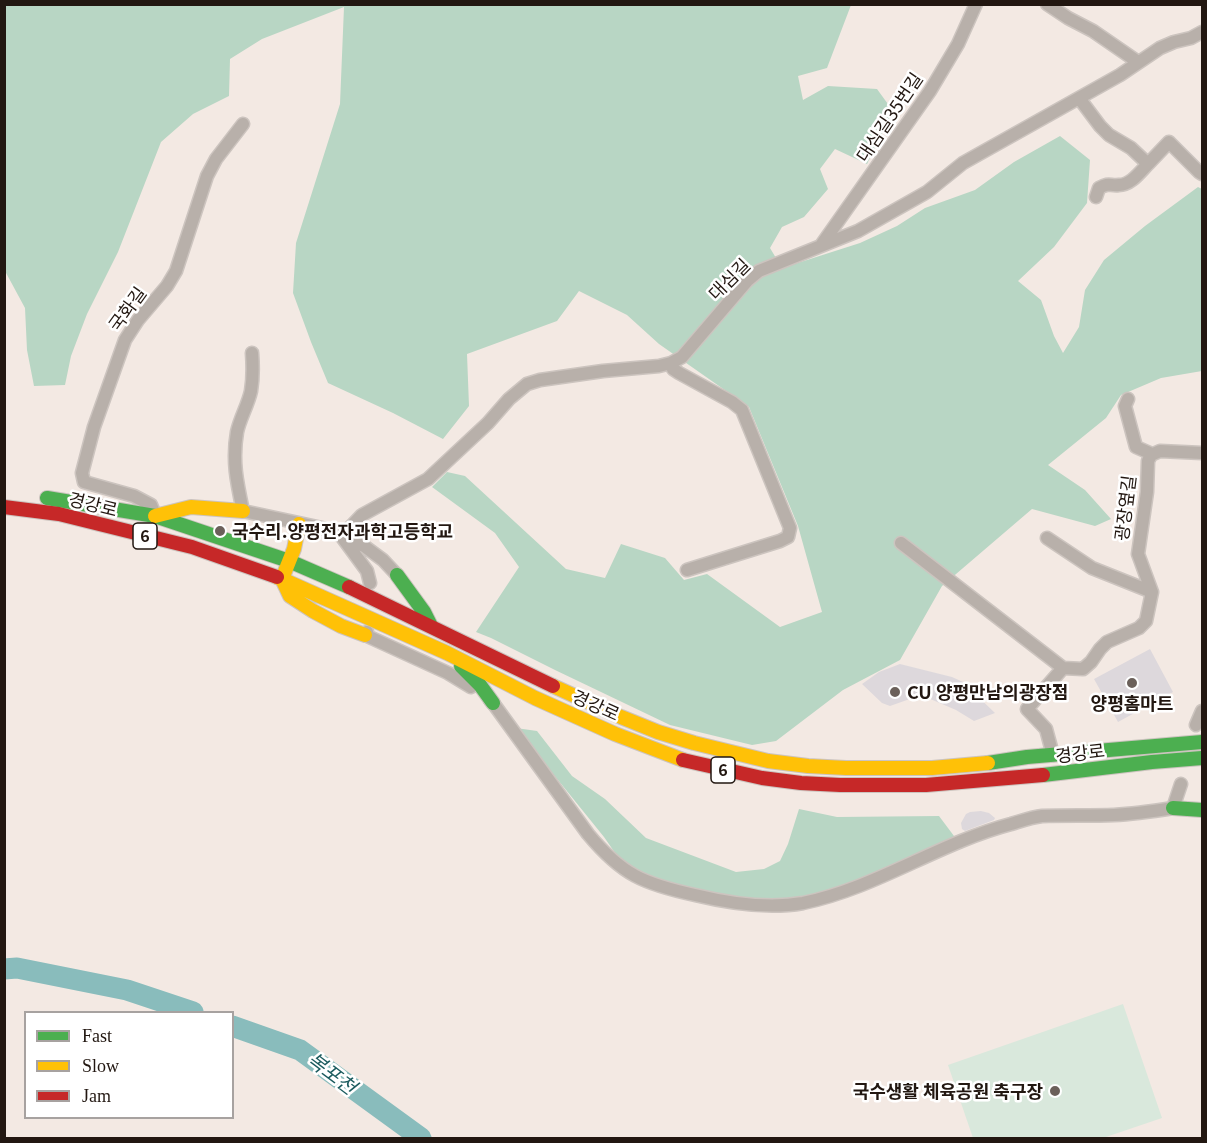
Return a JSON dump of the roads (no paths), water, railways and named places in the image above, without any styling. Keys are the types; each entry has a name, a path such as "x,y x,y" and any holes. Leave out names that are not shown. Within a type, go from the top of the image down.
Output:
{"highway":[{"name":"경강로","path":"39,497 155,516 289,561 365,594 541,680 630,720 693,743 768,761 808,766 889,769 975,765 1027,757 1158,744 1203,742"},
{"name":"경강로","path":"4,507 59,514 192,547 282,579 447,653 546,703 643,745 687,760 762,778 840,785 926,785 1203,758"},
{"path":"155,516 191,507 243,512"},
{"path":"299,524 294,549 282,579 290,596 341,626 366,634"},
{"path":"397,574 424,612 430,626"},
{"path":"447,653 480,685 494,703"},
{"path":"1173,808 1203,810"}],"street":[{"name":"대심길35번길","path":"822,245 930,90 958,44 976,4"},
{"path":"1047,4 1093,31 1138,62"},
{"name":"대심길","path":"671,363 682,357 747,281 759,271 858,231 918,198 963,163 1120,75 1160,48 1203,32"},
{"path":"1079,98 1109,135 1131,148 1148,164"},
{"name":"국화길","path":"155,516 151,505 134,496 84,482 82,473 94,427 125,340 176,271 207,176 216,159 243,124"},
{"path":"1096,196 1099,188 1107,184 1128,183 1169,142 1203,174"},
{"path":"252,353 251,391 237,430 235,450 235,469 243,512 322,528 342,536 364,546 397,574"},
{"path":"342,536 362,515 428,479 527,384 571,375 671,363 673,369 679,373 732,402 742,410 790,528 788,537 780,541 687,570"},
{"path":"1128,399 1125,406 1136,447 1152,454"},
{"name":"광장옆길","path":"1152,592 1138,554 1147,492 1148,461 1152,454 1160,451 1203,453"},
{"path":"342,536 367,571 370,584"},
{"path":"901,543 1063,668 1083,669 1107,642 1139,628 1146,621 1152,592 1092,568 1047,538"},
{"path":"366,634 465,682 494,703 588,834 618,866 642,880 706,898 760,905 803,903 852,889 966,840 1039,816 1118,814 1173,808 1181,784"},
{"path":"1053,755 1046,729 1027,709 1063,668"},
{"path":"1196,725 1203,711"}],"waterway":[{"name":"복포천","path":"4,969 17,968 127,990 190,1011"},
{"name":"복포천","path":"234,1027 300,1050 421,1138"}],"place":[{"name":"국수리.양평전자과학고등학교","path":"220,531"},
{"name":"양평홈마트","path":"1132,683"},
{"name":"CU 양평만남의광장점","path":"895,692"},
{"name":"국수생활 체육공원 축구장","path":"1055,1091"}]}
